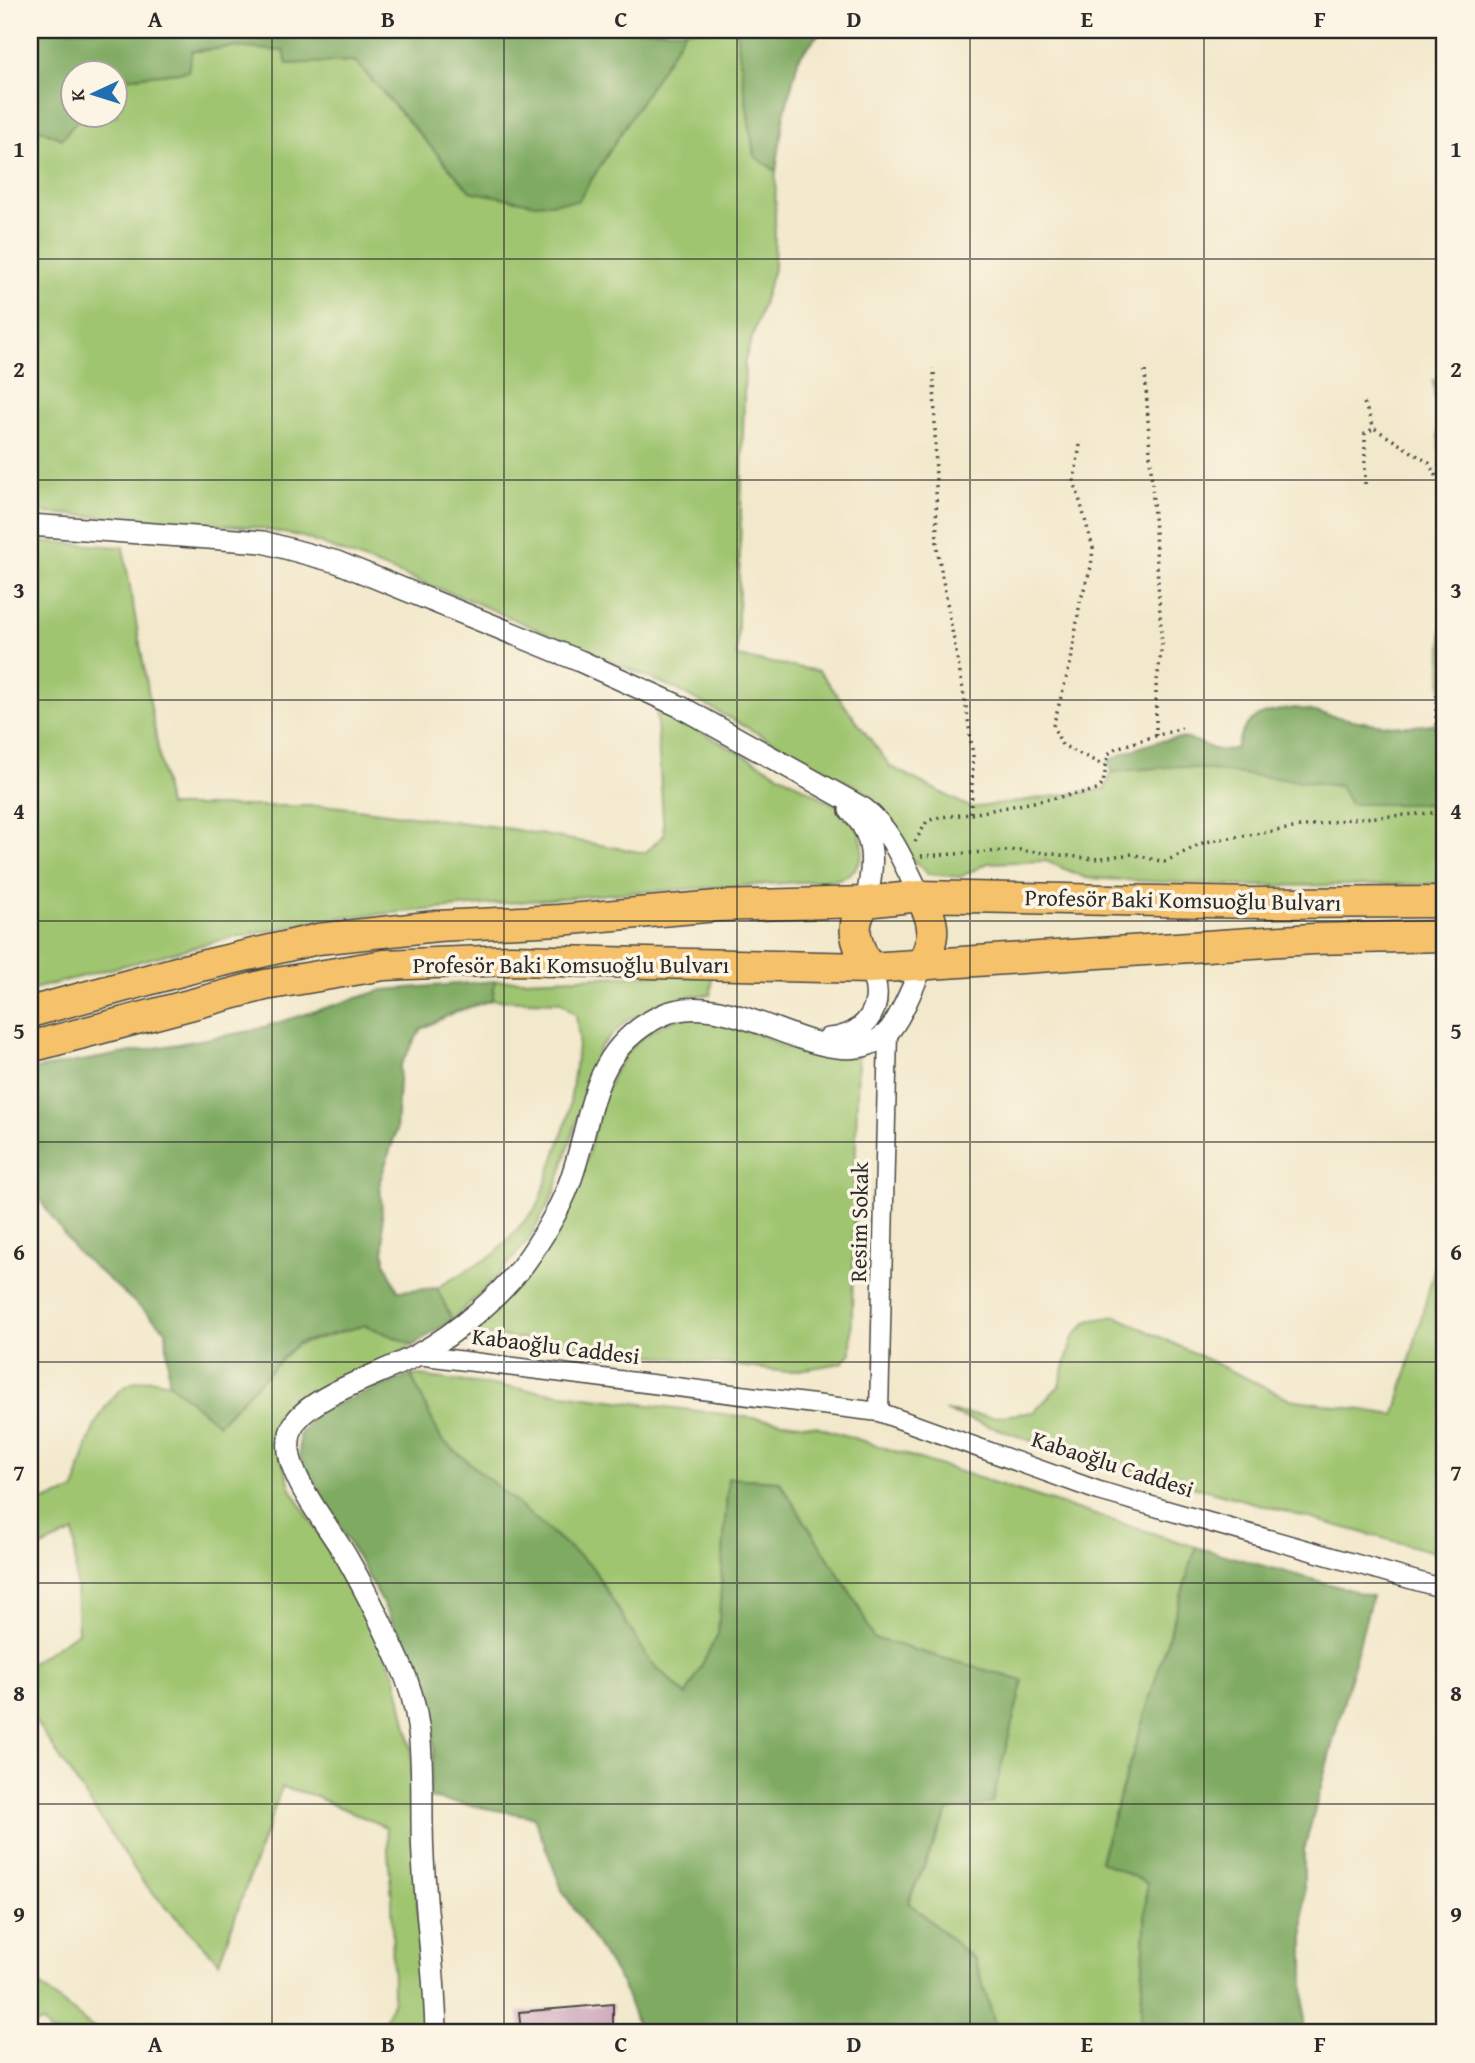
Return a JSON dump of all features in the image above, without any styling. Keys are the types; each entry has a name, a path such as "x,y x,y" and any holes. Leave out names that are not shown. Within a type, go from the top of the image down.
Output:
{"highway":[{"path":"920,897 933,923 933,936 922,966 869,968 855,939 854,925 866,902 920,897"},
{"name":"Profesör Baki Komsuoğlu Bulvarı","path":"920,897 1252,903 1445,902"},
{"name":"Profesör Baki Komsuoğlu Bulvarı","path":"30,1012 188,968 318,939 437,926 559,920 717,906 866,902"},
{"name":"Profesör Baki Komsuoğlu Bulvarı","path":"922,966 1313,939 1445,936"},
{"name":"Profesör Baki Komsuoğlu Bulvarı","path":"30,1047 265,985 384,965 511,960 869,968"}],"street":[{"path":"30,525 263,542 337,562 580,661 679,706 864,809 882,823 920,897"},
{"path":"833,794 865,824 871,863 866,902"},
{"path":"436,2033 423,1859 423,1769 417,1707 408,1679 365,1592 296,1475 288,1437 297,1421 315,1403 417,1355 452,1334 528,1259 568,1188 595,1086 608,1062 638,1030 659,1016 700,1006 721,1009 809,1040 850,1047 870,1043 888,1032 922,966"},
{"path":"809,1040 836,1038 856,1031 869,1017 878,998 878,984 869,968"},
{"name":"Resim Sokak","path":"879,1412 888,1032"},
{"name":"Kabaoğlu Caddesi","path":"417,1355 879,1412 1099,1491 1445,1589"}],"path":[{"path":"934,368 937,548 944,600 961,666 973,756 971,814"},
{"path":"1145,371 1162,646 1156,687 1156,738"},
{"path":"1364,403 1374,428 1429,463 1445,491"},
{"path":"1365,484 1365,435 1374,428"},
{"path":"1080,445 1074,480 1093,548 1070,661 1053,726 1062,745 1105,766"},
{"path":"1445,661 1436,689 1434,719 1445,771"},
{"path":"1182,729 1116,748 1108,754 1103,784 1097,790 927,821 915,842 915,857 1020,850 1094,859 1132,854 1164,862 1205,842 1350,819 1445,812"}],"green space":[{"path":"30,30 686,30 578,201 535,204 470,191 355,61 287,64 284,51 232,47 192,51 188,71 130,77 130,60 60,60 60,130 69,130 62,139 30,125"},
{"path":"686,30 736,30 754,156 776,171 774,269 745,360 737,657 819,671 891,767 971,808 1105,789 1112,772 1177,766 1340,786 1445,804 1445,884 1246,886 1086,878 1046,861 988,863 960,877 928,874 911,858 871,795 678,690 474,602 303,537 253,527 30,512 30,125 62,138 69,130 130,130 130,77 188,71 191,52 232,47 284,51 287,64 355,61 470,191 578,201"},
{"path":"736,30 822,30 799,57 784,115 776,171 754,156"},
{"path":"1433,380 1445,385 1445,721 1441,722 1444,493"},
{"path":"30,541 123,547 168,806 333,806 505,828 645,853 664,835 656,707 843,809 859,832 862,856 855,869 835,880 621,893 335,918 225,939 30,990"},
{"path":"1295,708 1389,725 1427,725 1445,721 1445,804 1350,804 1340,786 1177,766 1112,772 1108,762 1135,749 1170,739 1188,739 1215,750 1236,748 1250,721 1273,711"},
{"path":"712,973 711,995 692,995 627,1020 600,1047 554,1194 528,1241 493,1281 452,1320 437,1288 495,1254 538,1206 568,1117 579,1039 576,1015 561,1002 492,1000 495,981"},
{"path":"495,981 492,1000 455,1012 421,1029 400,1066 396,1132 380,1181 385,1263 398,1291 437,1288 452,1320 414,1345 365,1325 296,1344 218,1424 169,1383 166,1330 75,1250 30,1186 30,1070 251,1031 383,990"},
{"path":"696,1014 750,1030 788,1048 814,1056 858,1056 851,1353 842,1363 787,1372 472,1333 529,1270 565,1216 577,1193 600,1110 617,1067 630,1049 647,1034 668,1022"},
{"path":"1445,1230 1445,1555 1052,1448 945,1411 994,1417 1034,1412 1059,1386 1073,1337 1088,1321 1116,1316 1290,1399 1395,1415"},
{"path":"365,1325 414,1345 299,1407 279,1425 280,1454 292,1491 349,1580 396,1677 411,1746 423,2033 381,2033 393,1999 392,1900 386,1827 309,1794 282,1787 219,1962 145,1885 30,1713 30,1664 78,1632 74,1532 30,1552 30,1506 75,1490 92,1432 114,1396 129,1385 147,1380 168,1383 187,1395 218,1424 296,1345"},
{"path":"411,1375 816,1426 1196,1547 1100,1860 1147,1883 1140,2033 998,2033 975,1960 908,1903 948,1811 1023,1681 873,1638 857,1603 779,1481 728,1478 718,1634 686,1696 650,1661 592,1567 441,1439"},
{"path":"411,1375 441,1439 592,1567 650,1661 686,1695 718,1634 728,1478 779,1481 857,1603 873,1638 1023,1681 992,1803 948,1811 908,1902 975,1960 998,2033 640,2033 622,1984 562,1890 534,1817 429,1798 434,1754 433,1736 422,1692 393,1623 300,1459 299,1436 316,1412"},
{"path":"1196,1547 1372,1596 1304,1850 1304,2033 1140,2033 1147,1883 1100,1861"},
{"path":"30,1977 99,2033 50,2033 43,2023 30,2024"}],"building":[{"path":"613,2004 613,2030 521,2033 519,2012"}]}
